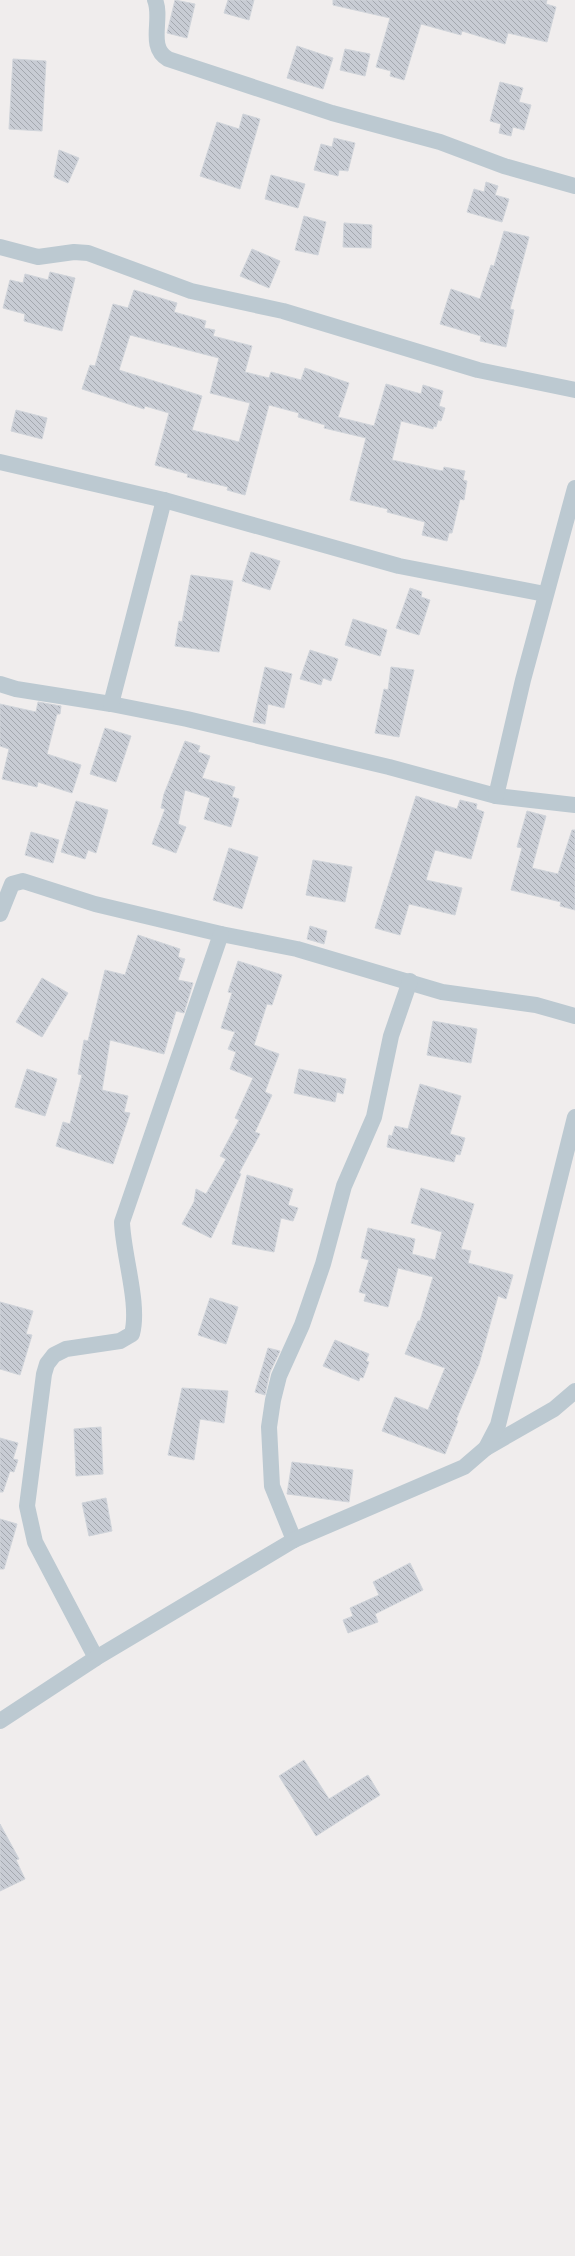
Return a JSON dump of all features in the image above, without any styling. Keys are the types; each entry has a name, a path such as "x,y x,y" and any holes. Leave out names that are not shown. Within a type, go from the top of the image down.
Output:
{"street":[{"path":"155,0 158,26 156,43 161,55 168,59 332,113 440,142 504,166 575,186"},
{"path":"0,247 38,257 74,252 88,253 191,291 283,311 478,370 575,390"},
{"path":"0,462 164,500 399,566 545,594"},
{"path":"496,796 545,594 575,488"},
{"path":"111,704 164,500"},
{"path":"0,684 16,689 111,704 381,765 496,796 575,805"},
{"path":"0,914 12,884 23,881 95,904 221,934 297,949 442,992 536,1005 575,1016"},
{"path":"96,1658 35,1542 27,1506 44,1374 47,1364 54,1355 66,1349 120,1340 132,1334 136,1321 122,1239 122,1222 221,934"},
{"path":"294,1540 272,1486 269,1427 273,1400 279,1376 302,1325 323,1264 344,1186 374,1117 391,1036 410,982"},
{"path":"486,1448 498,1425 575,1117"},
{"path":"0,1721 96,1658 294,1540 464,1467 486,1448 554,1409 575,1391"}],"building":[{"path":"175,0 195,4 187,38 167,33"},
{"path":"228,0 254,0 249,20 224,13"},
{"path":"333,0 547,0 546,4 556,7 547,42 508,33 505,44 462,31 461,35 421,24 404,80 390,76 391,71 376,67 390,18 333,5"},
{"path":"297,46 333,58 323,89 287,78"},
{"path":"345,49 370,54 365,76 340,70"},
{"path":"13,59 46,61 42,131 9,129"},
{"path":"500,82 523,88 519,102 531,105 524,130 513,127 511,136 499,133 501,124 490,121"},
{"path":"243,114 260,119 240,189 200,176 217,122 239,129"},
{"path":"334,138 355,143 348,171 339,170 338,176 314,170 321,144 332,147"},
{"path":"59,150 79,158 68,183 54,177"},
{"path":"271,175 305,184 298,208 265,199"},
{"path":"486,182 498,186 495,195 509,199 502,222 467,212 474,189 484,192"},
{"path":"304,216 326,222 318,255 295,250"},
{"path":"344,223 372,225 371,248 343,247"},
{"path":"504,231 529,237 510,309 514,310 506,347 480,341 481,336 440,324 451,289 480,299 491,265 494,266"},
{"path":"252,249 280,261 269,288 240,276"},
{"path":"50,272 75,278 62,331 24,321 25,314 3,308 10,280 23,283 25,274 48,280"},
{"path":"134,290 177,303 174,312 206,321 204,328 215,330 213,336 252,346 245,372 269,378 271,372 301,380 305,368 349,383 338,417 374,426 386,384 421,394 423,385 443,391 439,406 445,408 441,421 438,420 436,427 434,426 433,429 401,421 392,460 443,471 444,467 465,471 463,480 467,481 464,500 460,499 452,533 449,533 447,541 422,535 425,522 387,512 388,509 350,500 366,438 324,428 325,425 298,417 299,413 269,405 245,495 227,490 228,487 187,477 188,474 155,465 169,413 145,406 144,409 82,389 90,365 95,366 113,304 128,308","holes":["130,335 219,358 210,393 250,403 239,442 192,430 202,396 119,370"]},
{"path":"16,410 47,418 42,439 11,431"},
{"path":"251,552 280,561 270,590 242,581"},
{"path":"191,575 233,581 219,652 175,646 179,621 182,622"},
{"path":"410,588 422,592 421,597 430,600 419,635 396,628"},
{"path":"353,619 387,630 380,656 345,645"},
{"path":"310,650 338,659 331,681 323,678 321,685 300,679"},
{"path":"265,667 292,674 284,708 268,704 265,724 253,722"},
{"path":"391,667 414,670 399,737 375,733 384,689 388,690"},
{"path":"38,702 61,706 60,714 57,714 47,754 81,765 72,793 38,782 37,787 2,779 9,749 0,746 0,704 36,712"},
{"path":"105,728 131,736 116,782 90,774"},
{"path":"185,741 200,746 198,752 210,756 202,778 235,787 232,797 239,799 231,827 204,819 210,798 185,790 178,824 186,827 176,853 152,844 165,809 161,808 164,794"},
{"path":"416,796 457,809 460,800 477,804 476,809 484,812 471,859 435,850 426,880 462,888 455,915 409,904 400,935 375,928"},
{"path":"76,801 108,810 96,853 88,850 85,859 61,852"},
{"path":"527,811 546,816 532,868 558,874 572,830 575,830 575,910 560,906 561,902 511,890 522,848 517,847"},
{"path":"31,832 59,840 53,863 25,855"},
{"path":"229,848 258,857 242,909 213,900"},
{"path":"313,860 352,867 345,902 306,895"},
{"path":"310,926 327,931 324,944 307,939"},
{"path":"138,935 180,949 178,957 185,959 178,980 193,983 184,1013 176,1011 164,1054 110,1040 102,1090 128,1096 124,1112 130,1113 113,1164 56,1146 63,1122 70,1124 82,1075 78,1074 84,1040 88,1041 105,970 125,975"},
{"path":"238,961 282,975 272,1005 267,1004 254,1045 279,1054 265,1092 272,1095 255,1132 260,1134 239,1173 241,1174 211,1238 182,1224 194,1202 196,1189 206,1194 226,1159 220,1156 239,1120 235,1118 253,1078 230,1069 236,1052 228,1049 235,1032 221,1028 232,993 228,992"},
{"path":"42,978 68,993 42,1037 16,1022"},
{"path":"433,1021 477,1029 471,1063 427,1055"},
{"path":"27,1069 57,1079 45,1116 15,1107"},
{"path":"299,1069 346,1079 343,1094 337,1092 335,1102 294,1093"},
{"path":"420,1084 461,1096 450,1134 465,1138 460,1155 456,1154 454,1162 387,1147 389,1135 392,1136 395,1126 408,1129"},
{"path":"247,1175 293,1189 288,1205 298,1208 293,1221 281,1218 274,1252 232,1244"},
{"path":"421,1188 474,1204 461,1249 471,1251 468,1263 513,1275 506,1299 498,1296 479,1364 456,1420 458,1421 445,1454 382,1431 395,1397 428,1410 445,1368 405,1354 418,1321 420,1321 433,1277 398,1268 388,1307 364,1301 366,1294 359,1292 369,1260 361,1258 368,1228 415,1239 412,1254 435,1260 442,1232 411,1223"},
{"path":"210,1298 238,1307 226,1344 198,1335"},
{"path":"0,1302 33,1311 26,1334 32,1335 20,1375 0,1369"},
{"path":"335,1340 369,1354 366,1361 369,1362 363,1378 360,1377 359,1381 323,1366"},
{"path":"268,1348 280,1351 270,1372 265,1395 255,1392"},
{"path":"182,1388 228,1391 224,1423 200,1419 194,1460 168,1455"},
{"path":"101,1427 103,1474 76,1476 74,1429"},
{"path":"0,1438 18,1443 13,1459 18,1460 14,1472 10,1471 3,1492 0,1492"},
{"path":"292,1462 353,1470 349,1502 287,1494"},
{"path":"106,1498 112,1531 89,1536 82,1503"},
{"path":"0,1519 17,1524 4,1569 0,1569"},
{"path":"410,1563 423,1590 375,1614 378,1622 348,1633 343,1620 353,1616 350,1608 379,1595 373,1582"},
{"path":"304,1760 329,1799 368,1775 380,1795 316,1836 279,1776"},
{"path":"0,1824 19,1859 16,1860 25,1879 0,1891"}]}
